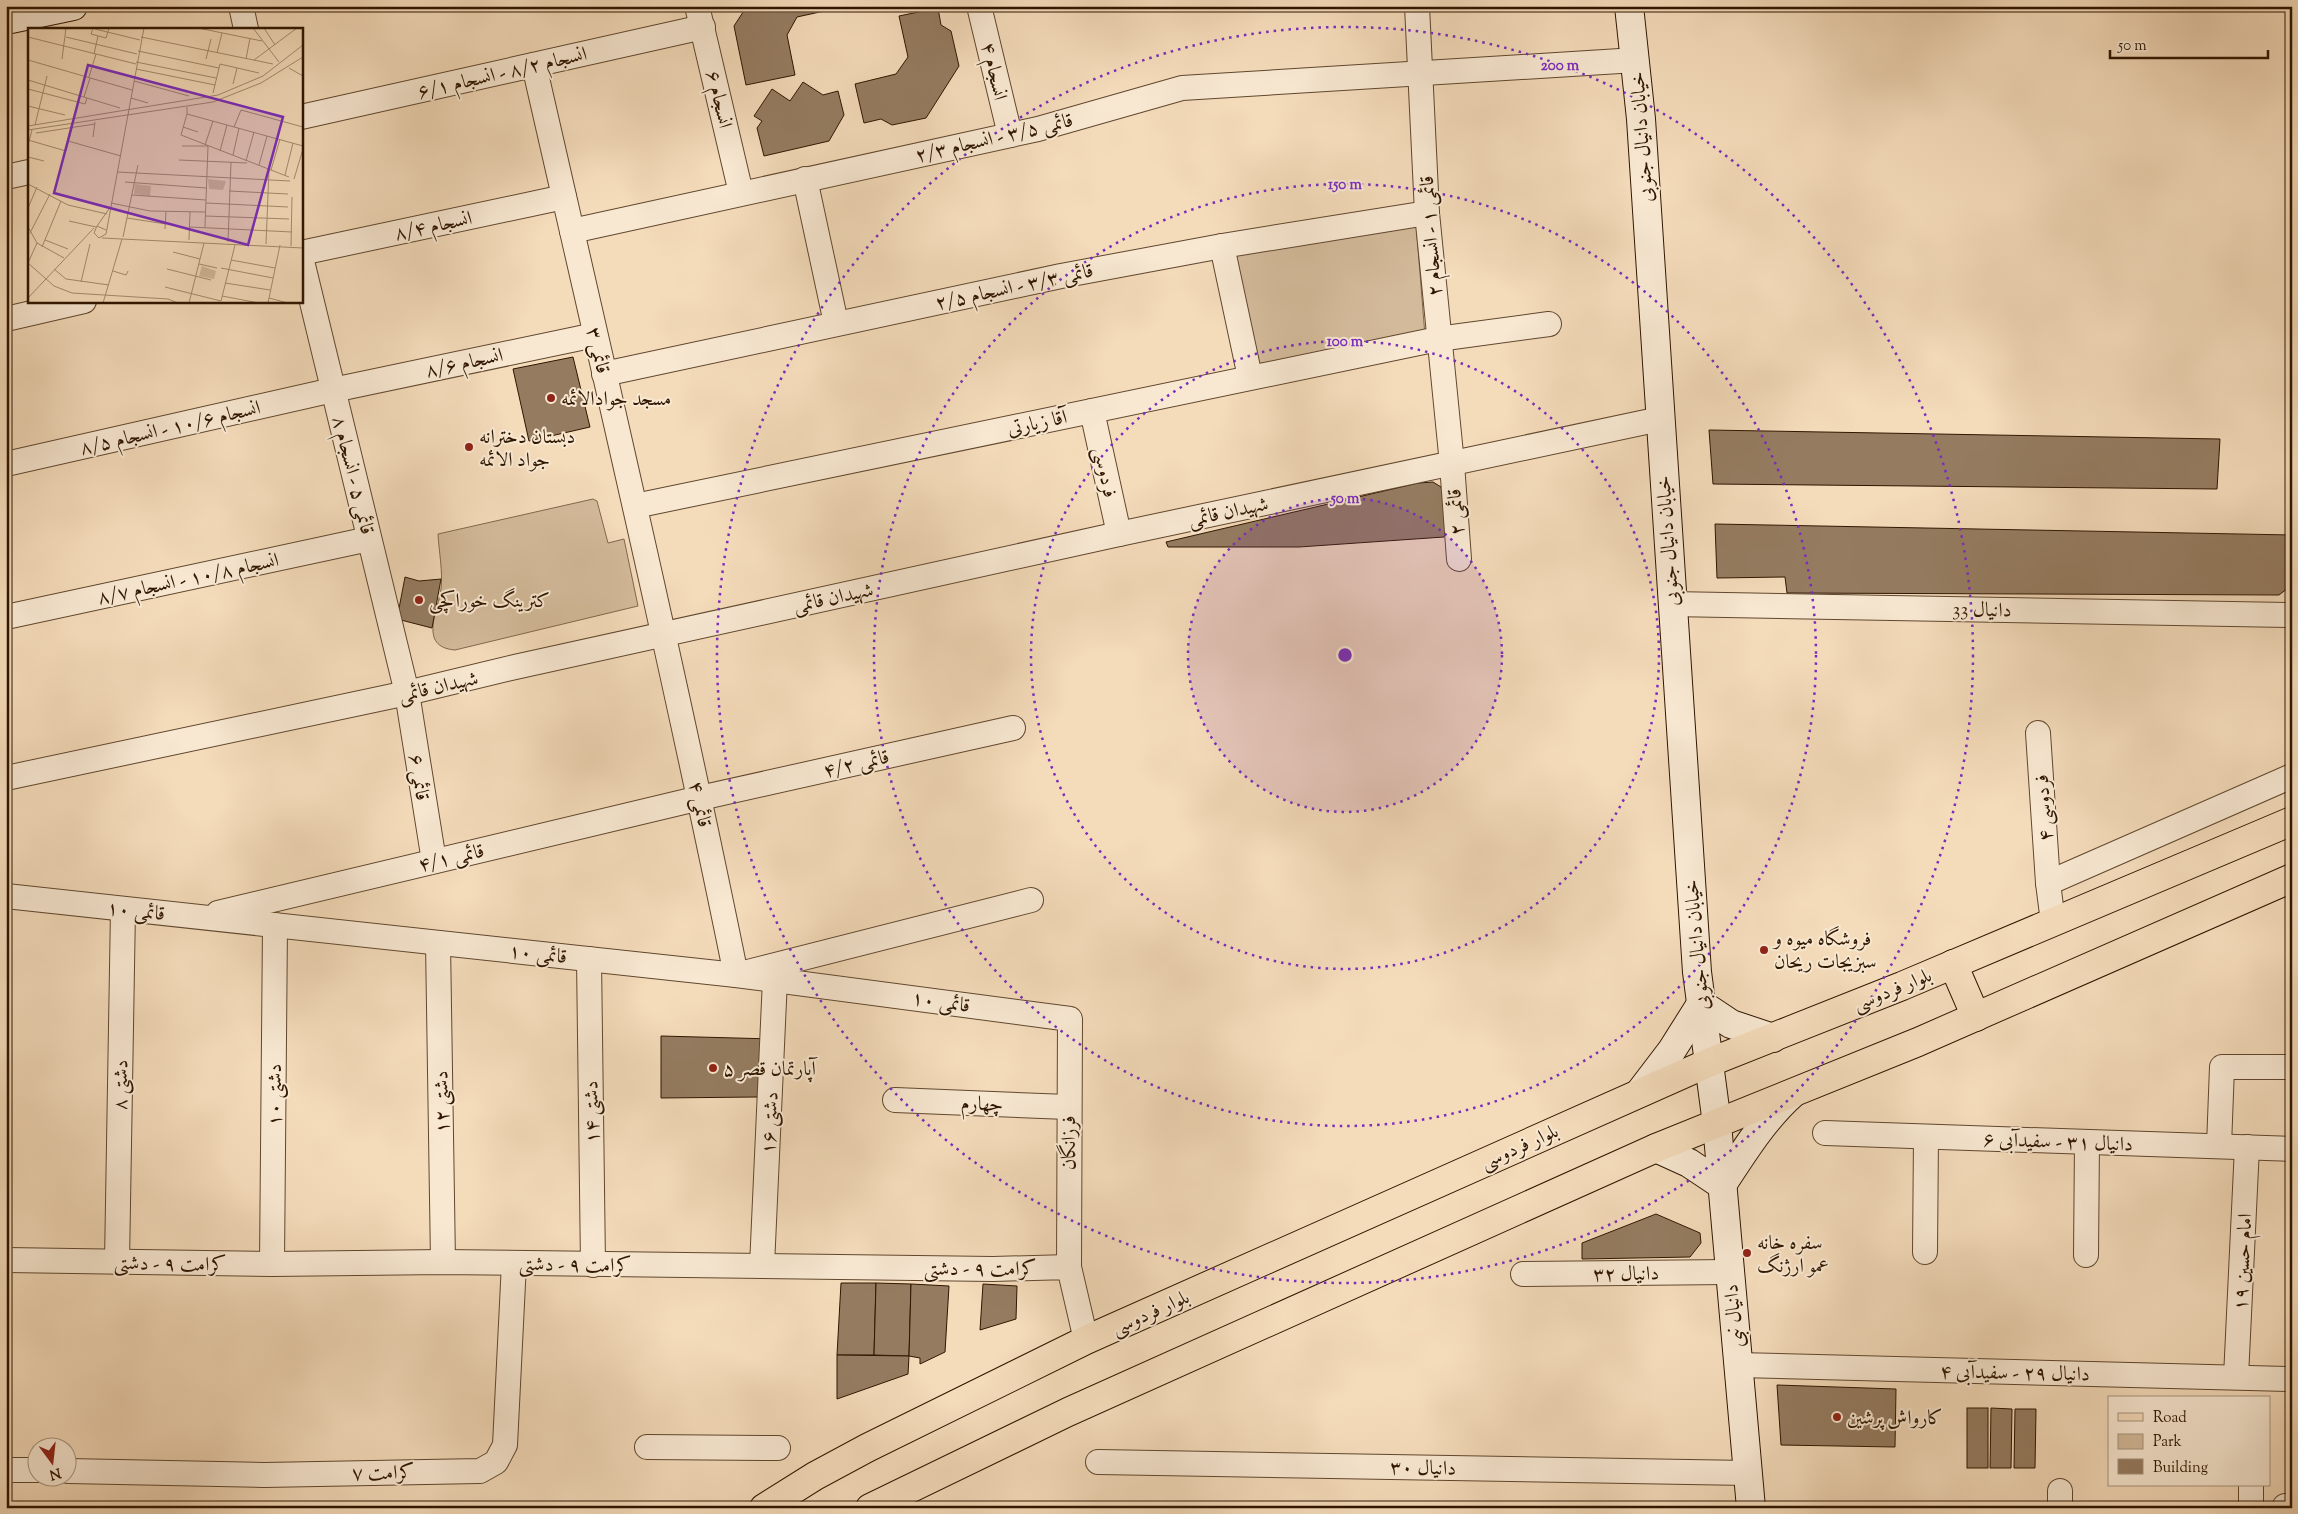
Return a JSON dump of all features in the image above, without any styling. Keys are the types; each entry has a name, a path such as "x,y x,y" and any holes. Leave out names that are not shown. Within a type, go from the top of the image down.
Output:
{"main road":[{"path":"6,20 72,6"},
{"name":"خیابان دانیال جنوبی","path":"1632,10 1696,962 1716,1124"},
{"name":"بلوار فردوسی","path":"764,1508 815,1476 867,1448 1086,1340 1640,1092 1953,964 2292,821"},
{"path":"870,1508 1068,1412 1656,1148 1792,1094 1976,1017 2292,878"},
{"path":"1953,964 1976,1017"},
{"path":"1640,1092 1672,1050 1701,1004 1731,1024 1773,1038"},
{"path":"1656,1148 1689,1163 1722,1185 1776,1108 1792,1094"},
{"name":"دانیال نبی","path":"1716,1124 1751,1508"}],"street":[{"path":"241,6 246,28"},
{"name":"انسجام ۴","path":"979,6 1010,135"},
{"name":"قائمی ۱ - انسجام ۲","path":"1417,6 1427,213 1438,339 1452,464"},
{"name":"انسجام ۸/۲ - انسجام ۶/۱","path":"302,117 534,65 700,16"},
{"name":"انسجام ۶","path":"700,16 741,193"},
{"name":"قائمی ۳/۵ - انسجام ۲/۳","path":"572,232 741,193 1010,135 1182,88 1636,60"},
{"name":"قائمی ۳","path":"534,65 664,634"},
{"path":"6,177 28,172"},
{"path":"805,179 836,323"},
{"name":"انسجام ۸/۴","path":"302,253 564,197"},
{"name":"قائمی ۳/۳ - انسجام ۲/۵","path":"604,374 1060,276 1222,246 1427,213"},
{"path":"1222,246 1250,377"},
{"name":"قائمی ۵ - انسجام ۸","path":"302,261 407,693"},
{"path":"6,319 80,302"},
{"name":"آقا زیارتی","path":"635,506 1438,339 1549,324"},
{"name":"انسجام ۸/۶","path":"333,390 595,335"},
{"name":"انسجام ۱۰/۶ - انسجام ۸/۵","path":"6,464 333,390"},
{"name":"فردوسی","path":"1092,411 1119,534"},
{"name":"شهیدان قائمی","path":"6,778 407,693 664,634 1119,534 1660,419"},
{"name":"قائمی ۲","path":"1452,464 1459,559"},
{"name":"انسجام ۱۰/۸ - انسجام ۸/۷","path":"6,617 369,539"},
{"name":"دانیال 33","path":"1671,604 2292,615"},
{"name":"قائمی ۴","path":"664,634 736,975"},
{"name":"قائمی ۶","path":"407,693 434,861"},
{"name":"قائمی ۴/۲","path":"700,798 1013,728"},
{"name":"فردوسی ۴","path":"2038,733 2048,882 2053,922"},
{"path":"2048,882 2292,776"},
{"name":"قائمی ۴/۱","path":"202,917 700,798"},
{"name":"قائمی ۱۰","path":"6,896 775,979 1070,1019"},
{"path":"736,975 1031,900"},
{"name":"دشتی ۸","path":"117,1262 123,909"},
{"name":"دشتی ۱۰","path":"272,1264 275,925"},
{"name":"دشتی ۱۲","path":"438,943 443,1262"},
{"name":"دشتی ۱۴","path":"589,959 593,1265"},
{"name":"دشتی ۱۶","path":"762,1266 775,979"},
{"name":"فرزانگان","path":"1069,1267 1068,1107 1070,1019"},
{"path":"2219,1146 2222,1067 2292,1067"},
{"name":"چهارم","path":"895,1100 1068,1107"},
{"name":"دانیال ۳۱ - سفیدآبی ۶","path":"1825,1133 2292,1149"},
{"path":"1925,1252 1926,1136"},
{"path":"2086,1255 2088,1142"},
{"name":"امام حسین ۱۹","path":"2247,1147 2247,1384"},
{"name":"کرامت ۹ - دشتی","path":"6,1260 272,1264 443,1262 993,1269 1069,1267"},
{"name":"کرامت ۷","path":"78,1471 264,1474 480,1471 496,1462 505,1445 514,1263"},
{"path":"1069,1267 1086,1340"},
{"name":"دانیال ۳۲","path":"1523,1274 1729,1272"},
{"name":"دانیال ۲۹ - سفیدآبی ۴","path":"1738,1365 2247,1384 2292,1378"},
{"path":"647,1447 778,1448"},
{"name":"دانیال ۳۰","path":"1098,1462 1748,1473"},
{"path":"6,1470 28,1470"},
{"path":"2251,1486 2251,1508"}],"green space":[{"path":"1416,223 1425,336 1251,365 1233,254"},
{"path":"593,499 597,501 608,543 624,539 638,606 455,650 444,647 437,642 433,627 441,589 438,534"}],"building":[{"path":"747,6 838,6 838,8 797,17 787,35 795,75 746,85 734,26"},
{"path":"889,6 901,6 898,11"},
{"path":"938,8 941,25 951,31 959,66 926,118 892,125 881,119 864,123 855,84 896,74 908,57 899,16"},
{"path":"803,82 823,95 838,91 844,115 829,141 764,156 757,128 762,121 754,116 772,89 790,101"},
{"name":"مسجد جوادالائمه","path":"573,357 590,427 529,441 513,369"},
{"path":"1709,430 2220,439 2217,489 1713,484"},
{"path":"1433,482 1441,487 1449,520 1444,537 1299,547 1168,547 1166,542 1418,483"},
{"path":"1715,524 2292,535 2292,585 2279,595 1787,593 1785,577 1717,578"},
{"name":"کترینگ خوراکچی","path":"405,577 419,581 441,579 432,628 397,619"},
{"name":"آپارتمان قصر ۵","path":"661,1036 773,1039 757,1097 661,1098"},
{"path":"1656,1214 1700,1233 1701,1243 1690,1257 1582,1259 1582,1243"},
{"path":"841,1283 876,1283 874,1355 837,1355"},
{"path":"876,1283 911,1284 909,1356 874,1355"},
{"path":"911,1284 949,1286 945,1352 920,1364 920,1358 909,1356"},
{"path":"983,1284 1017,1286 1016,1319 980,1330"},
{"path":"837,1355 909,1356 908,1374 837,1399"},
{"name":"کارواش پرشین","path":"1777,1385 1896,1389 1895,1447 1781,1445"},
{"path":"1967,1408 1988,1408 1988,1468 1967,1468"},
{"path":"1991,1408 2012,1409 2011,1468 1990,1468"},
{"path":"2015,1409 2036,1409 2035,1468 2014,1468"}],"place":[{"name":"مسجد جوادالائمه","path":"551,398"},
{"name":"دبستان دخترانه جواد الائمه","path":"469,447"},
{"name":"کترینگ خوراکچی","path":"419,600"},
{"name":"فروشگاه میوه و سبزیجات ریحان","path":"1764,950"},
{"name":"آپارتمان قصر ۵","path":"713,1068"},
{"name":"سفره خانه عمو ارژنگ","path":"1747,1253"},
{"name":"کارواش پرشین","path":"1837,1417"}]}
